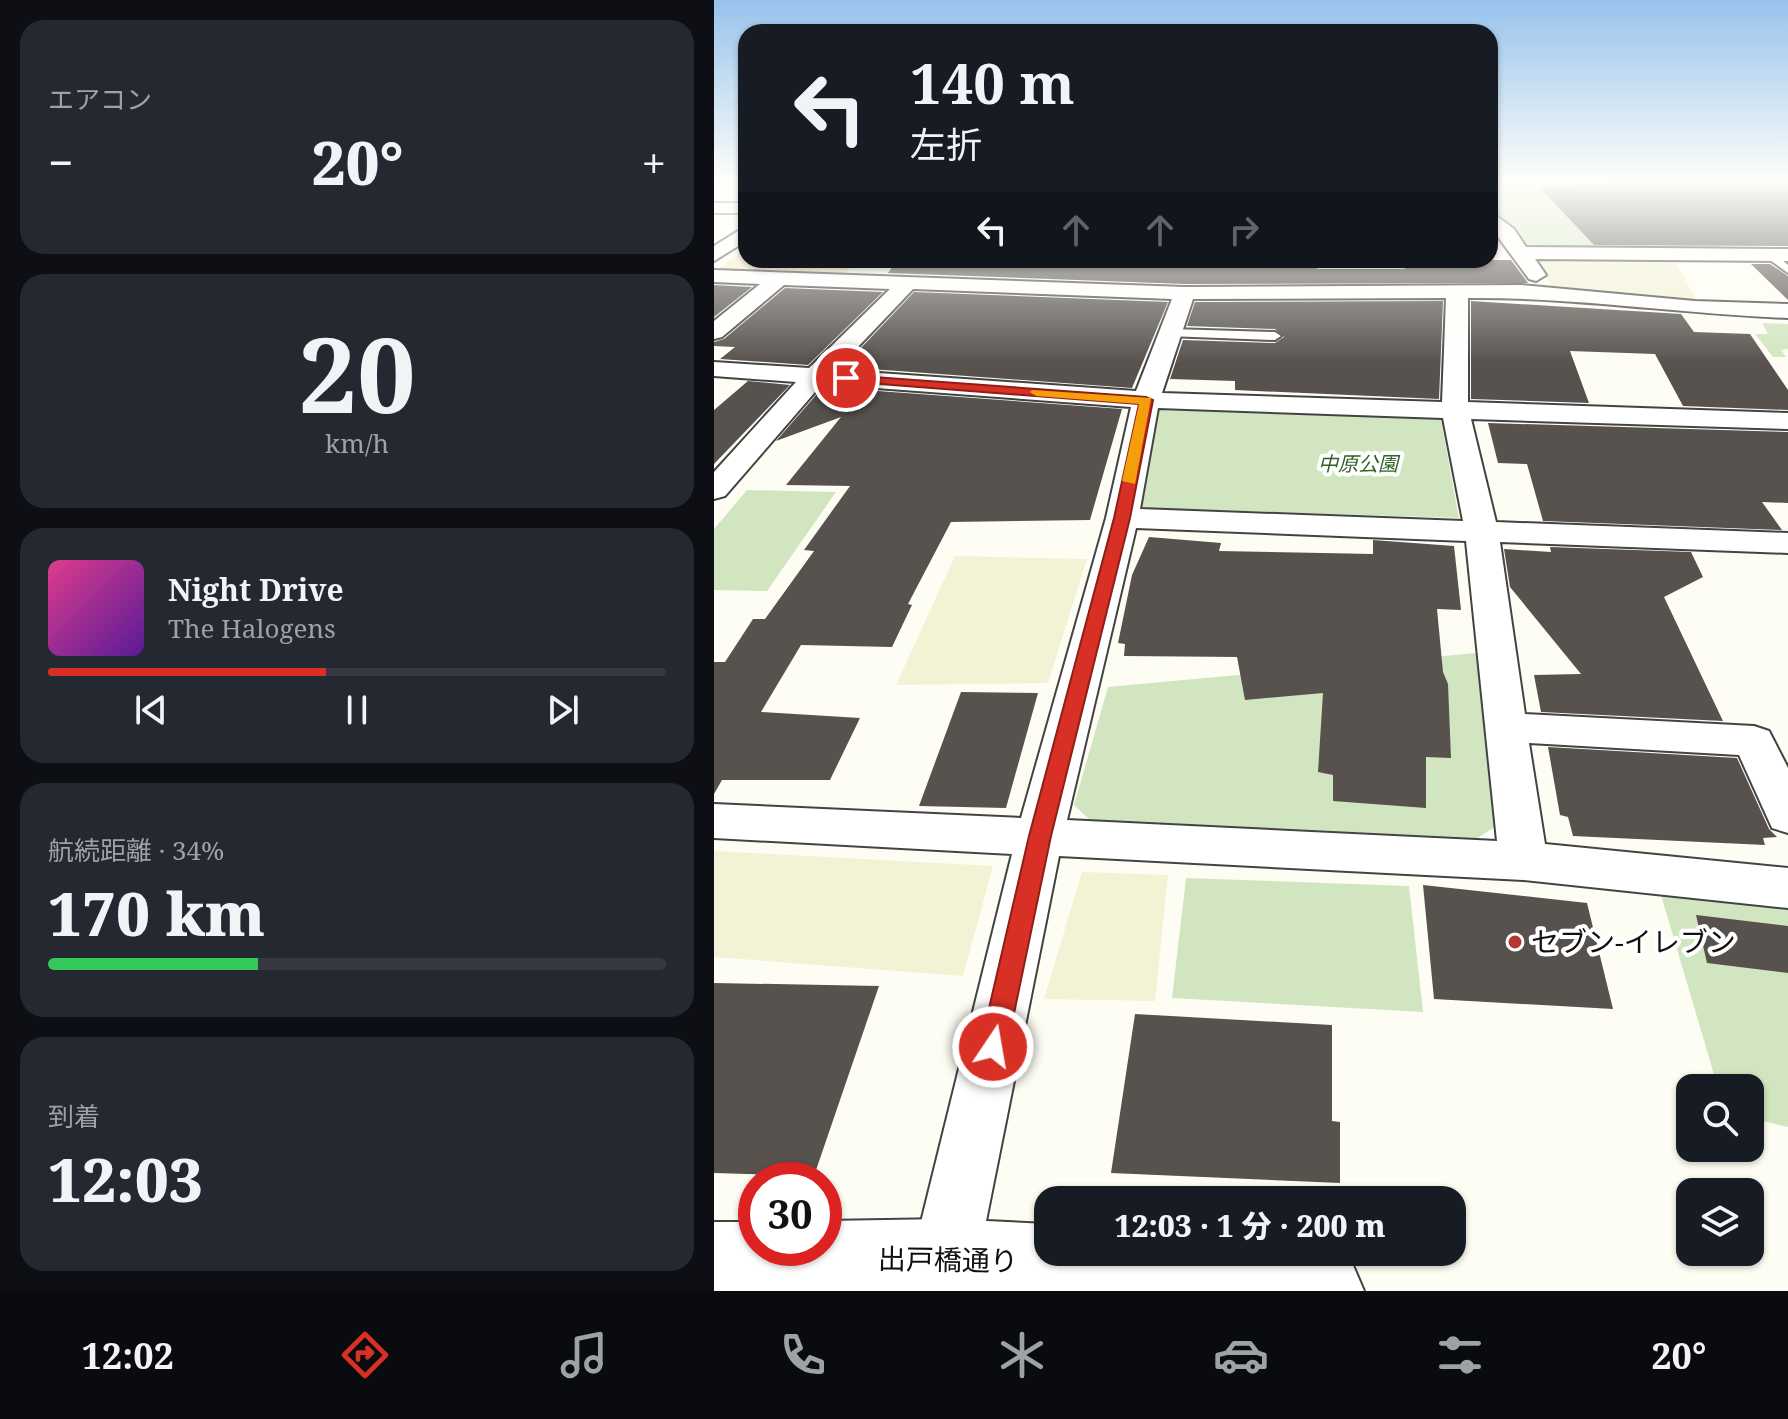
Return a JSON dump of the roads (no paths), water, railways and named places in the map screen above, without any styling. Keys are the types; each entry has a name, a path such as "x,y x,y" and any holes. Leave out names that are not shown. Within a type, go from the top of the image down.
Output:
{"street":[{"path":"714,255 732,242"},
{"path":"1512,242 1544,287 1543,295"},
{"path":"1521,253 1779,255"},
{"path":"853,281 863,268"},
{"path":"979,286 988,268"},
{"path":"714,276 979,286 1063,281 1457,294 1521,291 1695,308 1788,311"},
{"path":"714,332 780,278"},
{"path":"714,490 816,376 907,284"},
{"path":"942,1274 1040,836 1122,518 1146,400 1171,333 1207,286"},
{"path":"1457,294 1455,408 1482,534 1523,861"},
{"path":"714,369 1146,400 1788,421"},
{"path":"1122,518 1482,534 1788,543"},
{"path":"1505,727 1754,741 1788,816"},
{"path":"714,821 1523,861 1788,888"},
{"name":"出戸橋通り","path":"714,1261 942,1274 1186,1270 1324,1291"}],"lane":[{"path":"1779,255 1788,270"},
{"path":"1171,333 1275,336"}],"place":[{"name":"セブン-イレブン","path":"1515,942"}],"park label":[{"name":"中原公園","path":"1358,464"}]}
